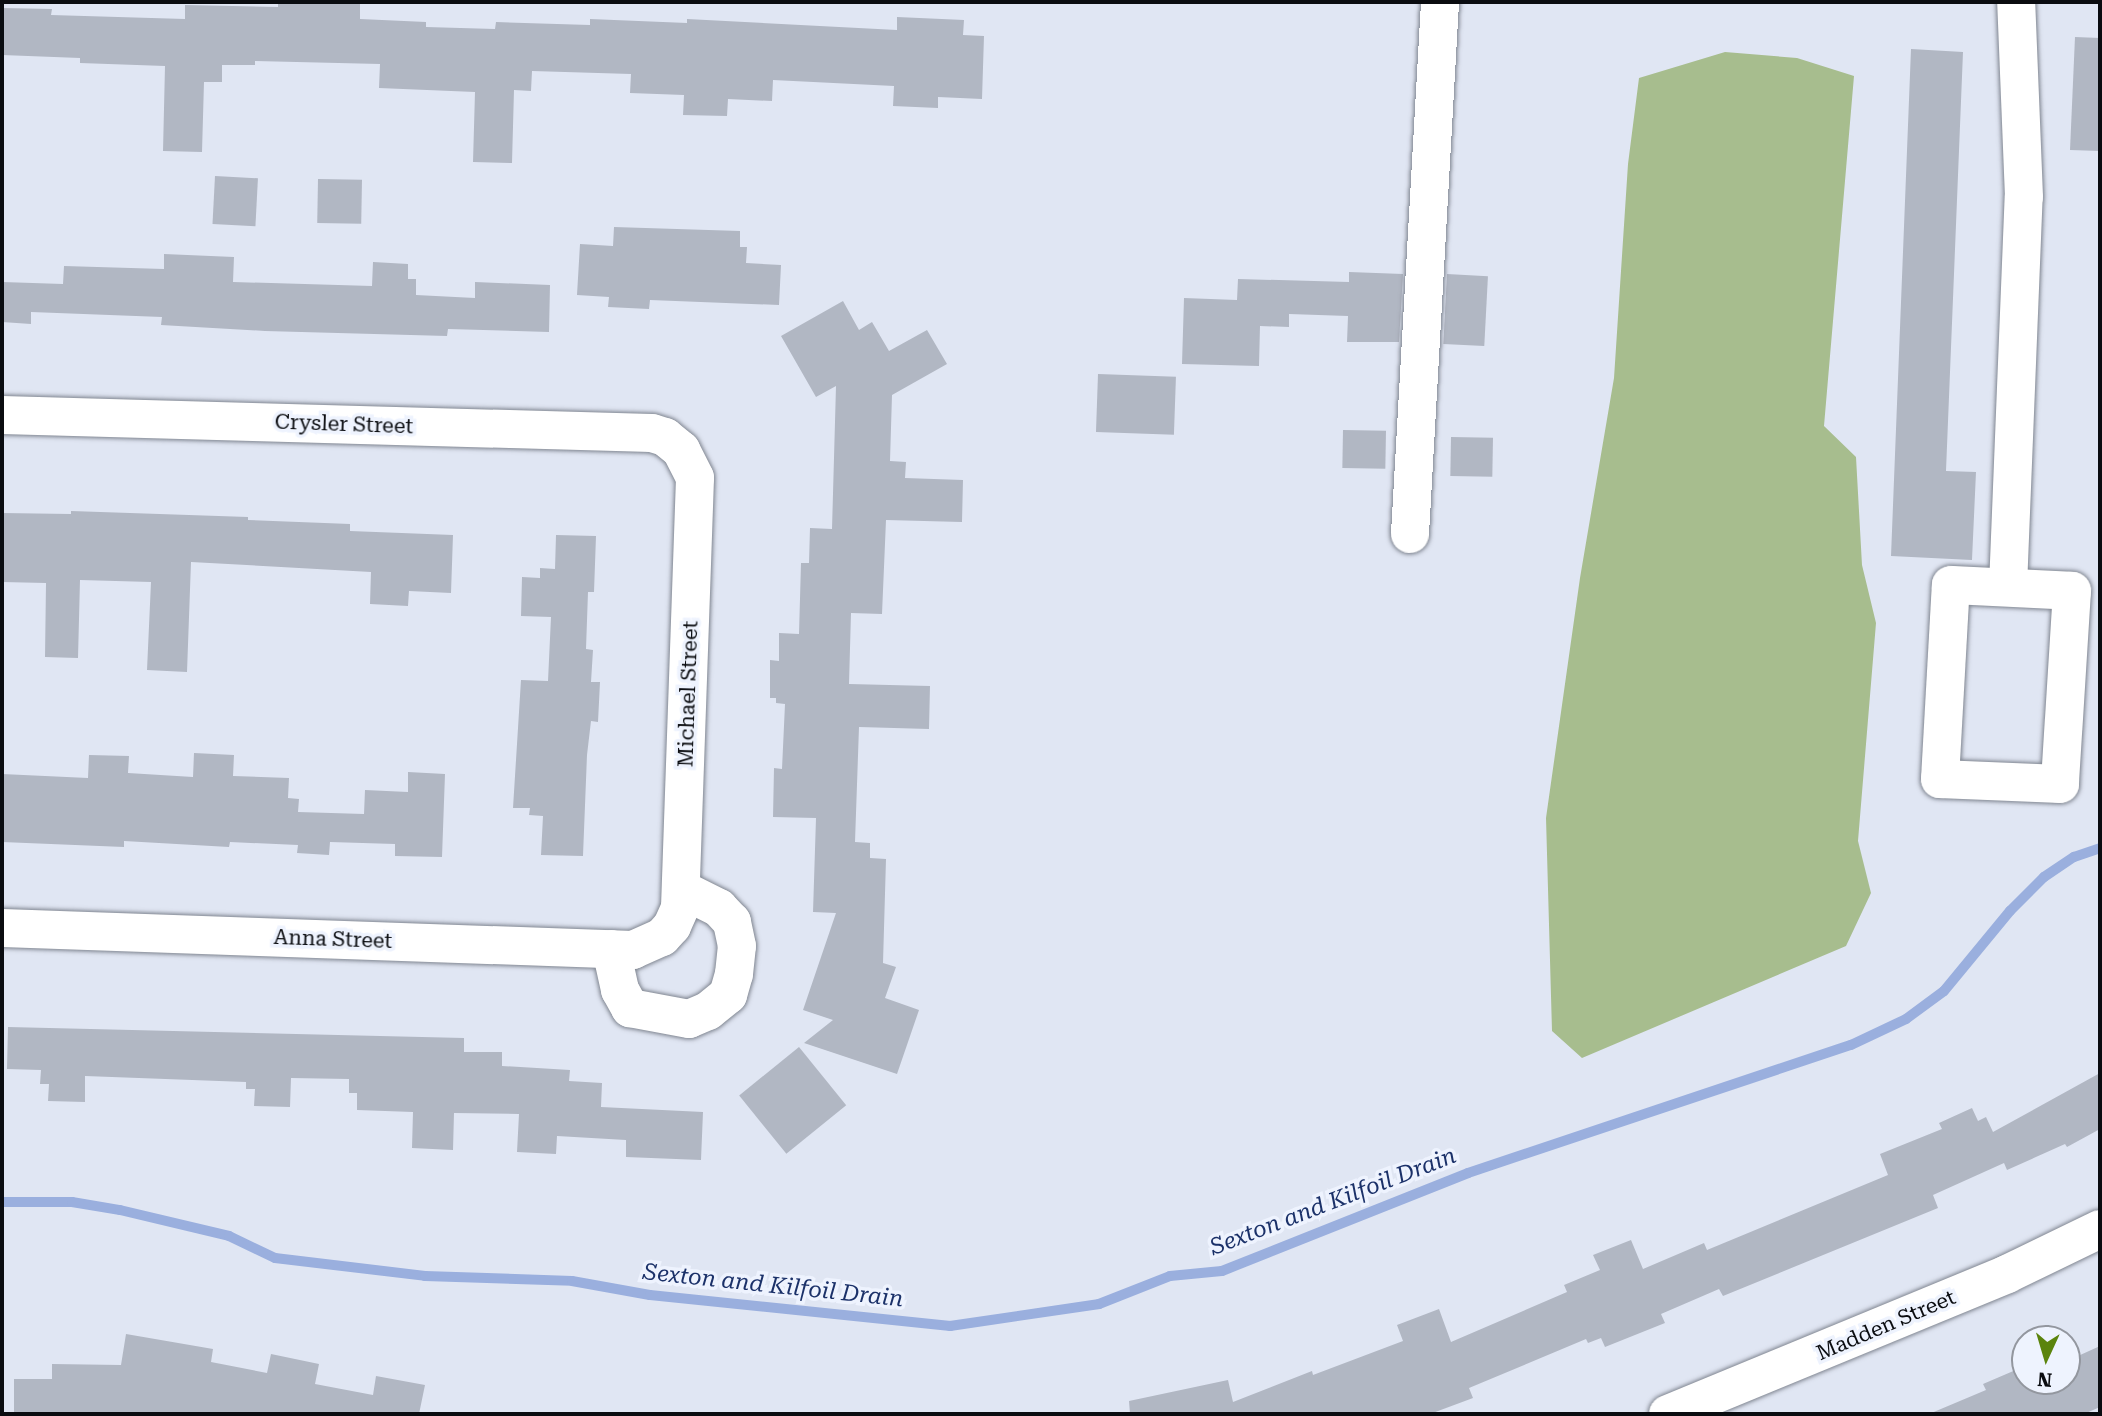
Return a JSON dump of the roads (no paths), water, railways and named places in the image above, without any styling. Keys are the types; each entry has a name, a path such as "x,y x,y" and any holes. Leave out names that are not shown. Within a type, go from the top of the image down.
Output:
{"street":[{"path":"1410,534 1440,2"},
{"path":"2008,587 2024,197 2017,2"},
{"name":"Crysler Street","path":"2,415 652,433 665,437 681,450"},
{"name":"Michael Street","path":"662,937 672,926 680,908 681,889 695,478 681,450"},
{"path":"1951,584 2008,587 2073,591 2060,784 1940,779 1951,584"},
{"path":"611,949 620,990 630,1008 689,1019 708,1011 728,995 734,974 737,946 732,922 719,908 681,889"},
{"name":"Anna Street","path":"2,928 634,950 662,937"},
{"name":"Madden Street","path":"1668,1414 1743,1400 2100,1229"}],"waterway":[{"name":"Sexton and Kilfoil Drain","path":"2,1202 72,1202 120,1210 229,1236 275,1258 425,1276 572,1281 650,1295 950,1326 1099,1304 1170,1276 1222,1271 1468,1173 1851,1045 1906,1019 1944,991 2010,911 2044,877 2074,857 2100,848"}]}
